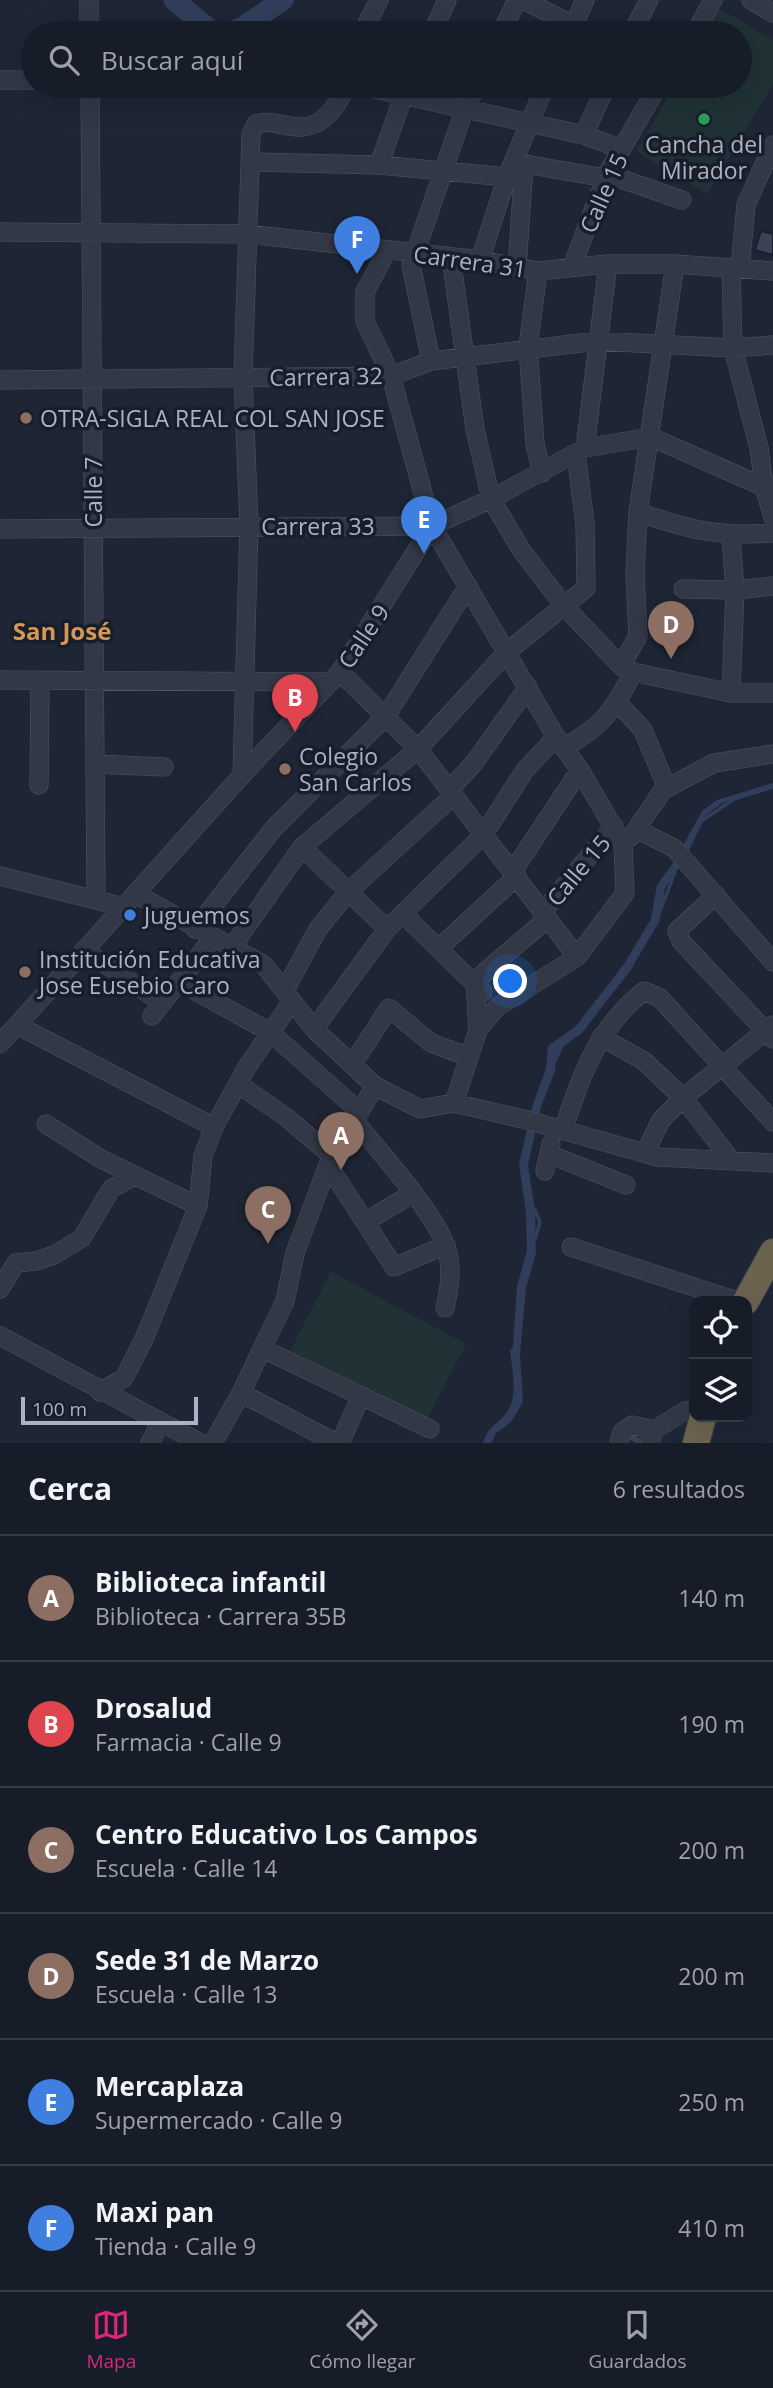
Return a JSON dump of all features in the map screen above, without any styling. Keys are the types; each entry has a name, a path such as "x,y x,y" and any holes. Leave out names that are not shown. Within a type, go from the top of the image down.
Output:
{"highway":[{"path":"749,1296 773,1252"},
{"path":"696,1443 702,1422"}],"street":[{"path":"89,0 89,21"},
{"path":"368,21 379,0"},
{"path":"437,21 447,0"},
{"path":"507,21 517,0"},
{"path":"523,0 562,21"},
{"path":"580,21 585,0"},
{"path":"638,21 649,0"},
{"path":"695,0 696,21"},
{"path":"702,21 713,0"},
{"path":"751,0 773,13"},
{"path":"0,80 21,80"},
{"name":"Calle 7","path":"90,98 96,899"},
{"path":"242,775 249,526 243,377 251,134 256,124 264,121 301,128 318,122 335,110 340,98"},
{"path":"379,165 402,98"},
{"path":"427,98 464,111 584,135 622,149"},
{"path":"431,361 411,265 470,98"},
{"path":"480,260 515,168 528,123 539,98"},
{"path":"584,135 601,98"},
{"name":"Calle 15","path":"572,267 606,176 651,98"},
{"path":"773,145 746,205 735,267 733,348 766,445 773,517"},
{"path":"251,162 379,165 444,170 515,168 606,176 682,200"},
{"path":"515,168 517,267"},
{"name":"Carrera 31","path":"0,232 247,234 386,252 417,252 480,260 538,271 607,264 675,264 773,271"},
{"path":"386,252 365,292 365,321 391,376 432,526 624,844 625,892 577,957 497,1007 478,1030 454,1103"},
{"path":"451,257 475,429 491,499 522,551 565,607 627,669 731,693 773,694"},
{"name":"Calle 15","path":"565,607 586,588 586,524 580,450 607,264"},
{"path":"314,1029 387,929 484,834 525,770 560,742 592,733 618,703 638,636 635,575 638,512 675,264"},
{"path":"538,271 528,347 535,444 542,473"},
{"name":"Carrera 32","path":"0,380 391,376 431,361 528,347 597,341 733,348 773,345"},
{"path":"651,437 769,486"},
{"name":"Carrera 33","path":"0,529 432,526 542,473 580,450 651,437"},
{"path":"638,512 690,530 731,536 773,533"},
{"name":"Calle 9","path":"0,1044 242,775 336,677 432,526"},
{"path":"731,536 735,590 731,693"},
{"path":"195,929 274,828 386,716 468,586"},
{"path":"683,589 735,590 773,586"},
{"path":"232,947 302,847 418,749 508,651 565,607"},
{"path":"0,680 244,682 336,677 386,716 418,749 577,957"},
{"path":"39,785 40,680"},
{"path":"100,1392 124,1378 144,1339 198,1206 203,1156 214,1127 270,1032 318,929 348,892 452,792 528,687"},
{"path":"618,703 643,730 667,788"},
{"path":"624,844 638,830 667,788 714,763 773,754"},
{"path":"95,764 164,767"},
{"path":"440,947 515,874 580,770"},
{"name":"Calle 15","path":"475,984 545,916 614,826"},
{"path":"638,830 684,859 773,962"},
{"path":"302,847 387,929"},
{"path":"0,876 96,899 130,900 232,947 264,965 314,1029 375,1086 420,1109 454,1103 658,1157 770,1160"},
{"path":"645,1153 661,1121 683,1098 771,1031 681,942 677,931 716,895"},
{"path":"403,914 440,947 497,1007"},
{"path":"85,950 157,1009 212,939"},
{"path":"179,982 270,1032 357,1116 436,1225 446,1245 451,1281 445,1308"},
{"path":"475,984 478,1030"},
{"path":"626,1185 547,1162 547,1126 601,1037 627,1004 644,990 660,998 773,1122"},
{"path":"352,1065 389,1008 432,1043 469,1057"},
{"path":"17,1025 214,1127"},
{"path":"601,1037 644,1061 683,1098 731,1160"},
{"path":"238,1084 286,1117 330,1161 394,1267 446,1245"},
{"path":"213,1443 242,1393 285,1301 295,1253 330,1161 375,1086"},
{"path":"46,1124 101,1159 198,1206"},
{"path":"101,1159 111,1189"},
{"path":"0,1289 8,1260 36,1261 54,1255 82,1238 111,1189 134,1176"},
{"path":"366,1222 412,1194"},
{"path":"571,1247 722,1296"},
{"path":"0,1336 100,1392 200,1443"},
{"path":"263,1349 360,1398 430,1429"},
{"path":"242,1393 338,1443 360,1398"},
{"path":"619,1443 622,1432 632,1425 648,1437 685,1411 689,1411"},
{"path":"150,1443 160,1423"}],"shaded area":[{"name":"Cancha del Mirador","path":"719,8 741,21 711,21"},
{"name":"Cancha del Mirador","path":"752,28 773,40 773,84 707,194 636,151 667,98 752,98"},
{"path":"331,1272 466,1344 425,1423 290,1351"}],"water":[{"path":"773,783 773,786 722,803 706,815 685,859 665,888 659,922 631,969 582,1033 557,1051 555,1071 541,1107 528,1165 535,1211 536,1253 526,1288 520,1354 523,1402 511,1422 495,1434 492,1443 483,1443 512,1402 510,1350 513,1347 517,1286 527,1251 526,1212 519,1164 533,1104 546,1069 548,1046 576,1026 624,964 651,919 657,885 675,860 702,811 717,800"}],"building":[{"path":"761,231 773,234 773,255 755,250"}],"waterway":[{"path":"174,0 199,21"},
{"path":"252,21 283,0"},
{"path":"700,822 734,799 773,787"},
{"path":"658,917 675,872"},
{"path":"614,989 631,967"},
{"path":"555,1061 562,1046"},
{"path":"535,1210 540,1222 535,1239"}],"tunnel":[{"path":"635,1443 639,1438"}],"place":[{"name":"Cancha del Mirador","path":"704,119"},
{"name":"Maxi pan","path":"357,274"},
{"name":"OTRA-SIGLA REAL COL SAN JOSE","path":"26,418"},
{"name":"Mercaplaza","path":"424,554"},
{"name":"Sede 31 de Marzo","path":"671,659"},
{"name":"Drosalud","path":"295,732"},
{"name":"Colegio San Carlos","path":"285,769"},
{"name":"Juguemos","path":"130,915"},
{"name":"Institución Educativa Jose Eusebio Caro","path":"25,972"},
{"name":"Biblioteca infantil","path":"341,1170"},
{"name":"Centro Educativo Los Campos","path":"268,1244"}],"district":[{"name":"San José","path":"62,630"}]}
